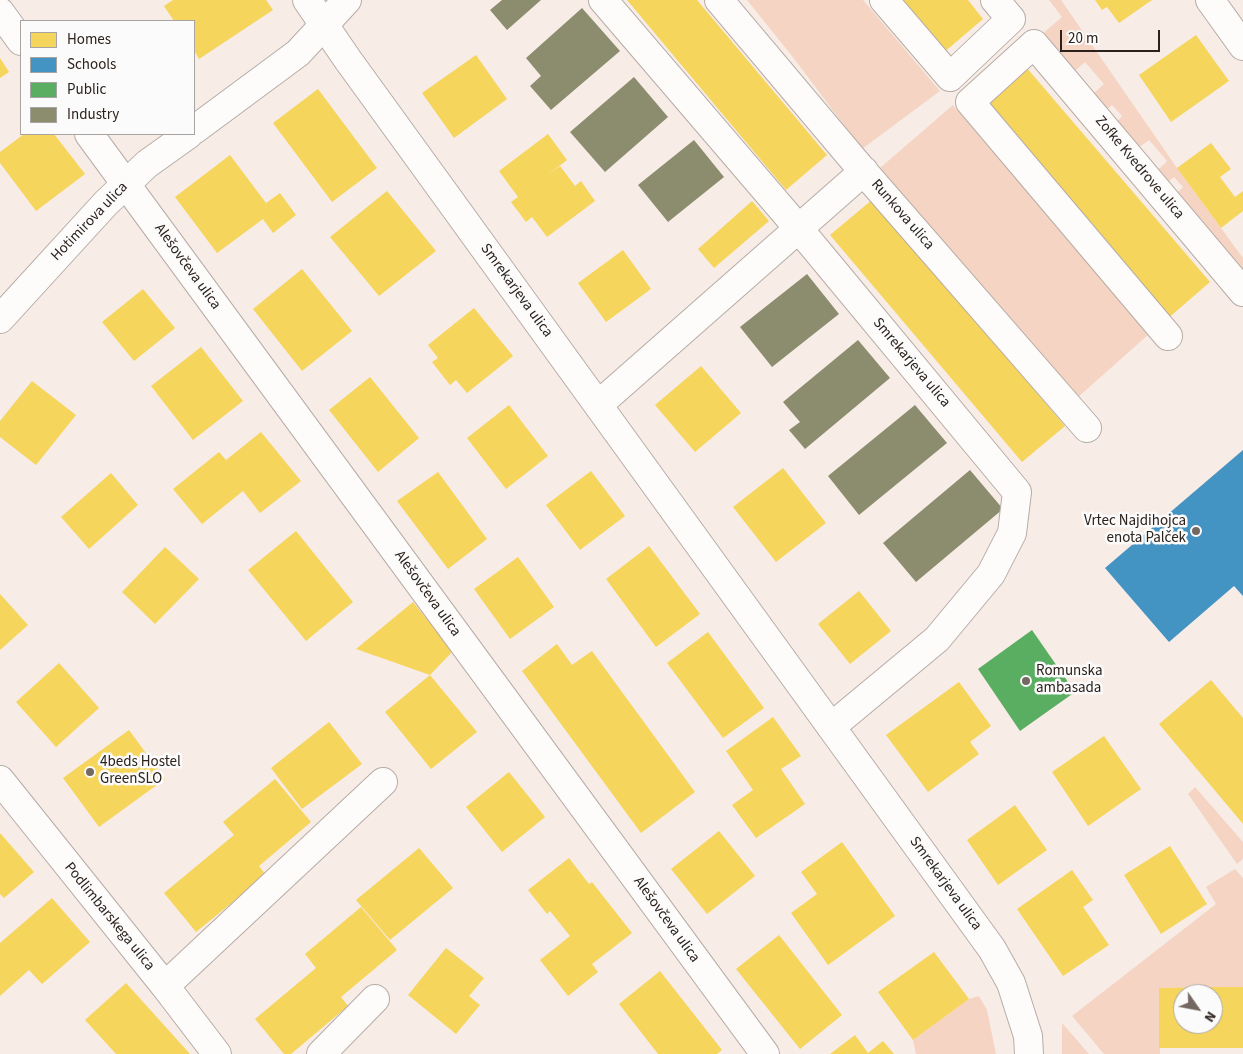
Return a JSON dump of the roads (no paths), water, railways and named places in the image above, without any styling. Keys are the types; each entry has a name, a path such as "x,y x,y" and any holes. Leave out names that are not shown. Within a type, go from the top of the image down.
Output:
{"street":[{"name":"Smrekarjeva ulica","path":"307,0 992,949 1012,982 1028,1036 1029,1054"},
{"path":"195,129 298,53 347,0"},
{"name":"Smrekarjeva ulica","path":"602,0 799,229 1017,492 1012,533 991,574 937,639 831,727"},
{"name":"Runkova ulica","path":"719,0 864,171 1087,428"},
{"path":"884,0 950,77 1003,10"},
{"path":"1210,0 1243,46"},
{"path":"0,12 20,40"},
{"name":"Zofke Kvedrove ulica","path":"1168,336 970,102 1034,44 1243,292"},
{"name":"Alešovčeva ulica","path":"90,135 765,1054"},
{"name":"Hotimirova ulica","path":"0,319 94,214 147,164 188,135"},
{"path":"598,405 864,171"},
{"name":"Podlimbarskega ulica","path":"0,780 216,1054"},
{"path":"164,986 383,782"},
{"path":"321,1054 375,999"}],"place":[{"name":"Vrtec Najdihojca enota Palček","path":"1196,531"},
{"name":"Romunska ambasada","path":"1026,681"},
{"name":"4beds Hostel GreenSLO","path":"90,772"}]}
